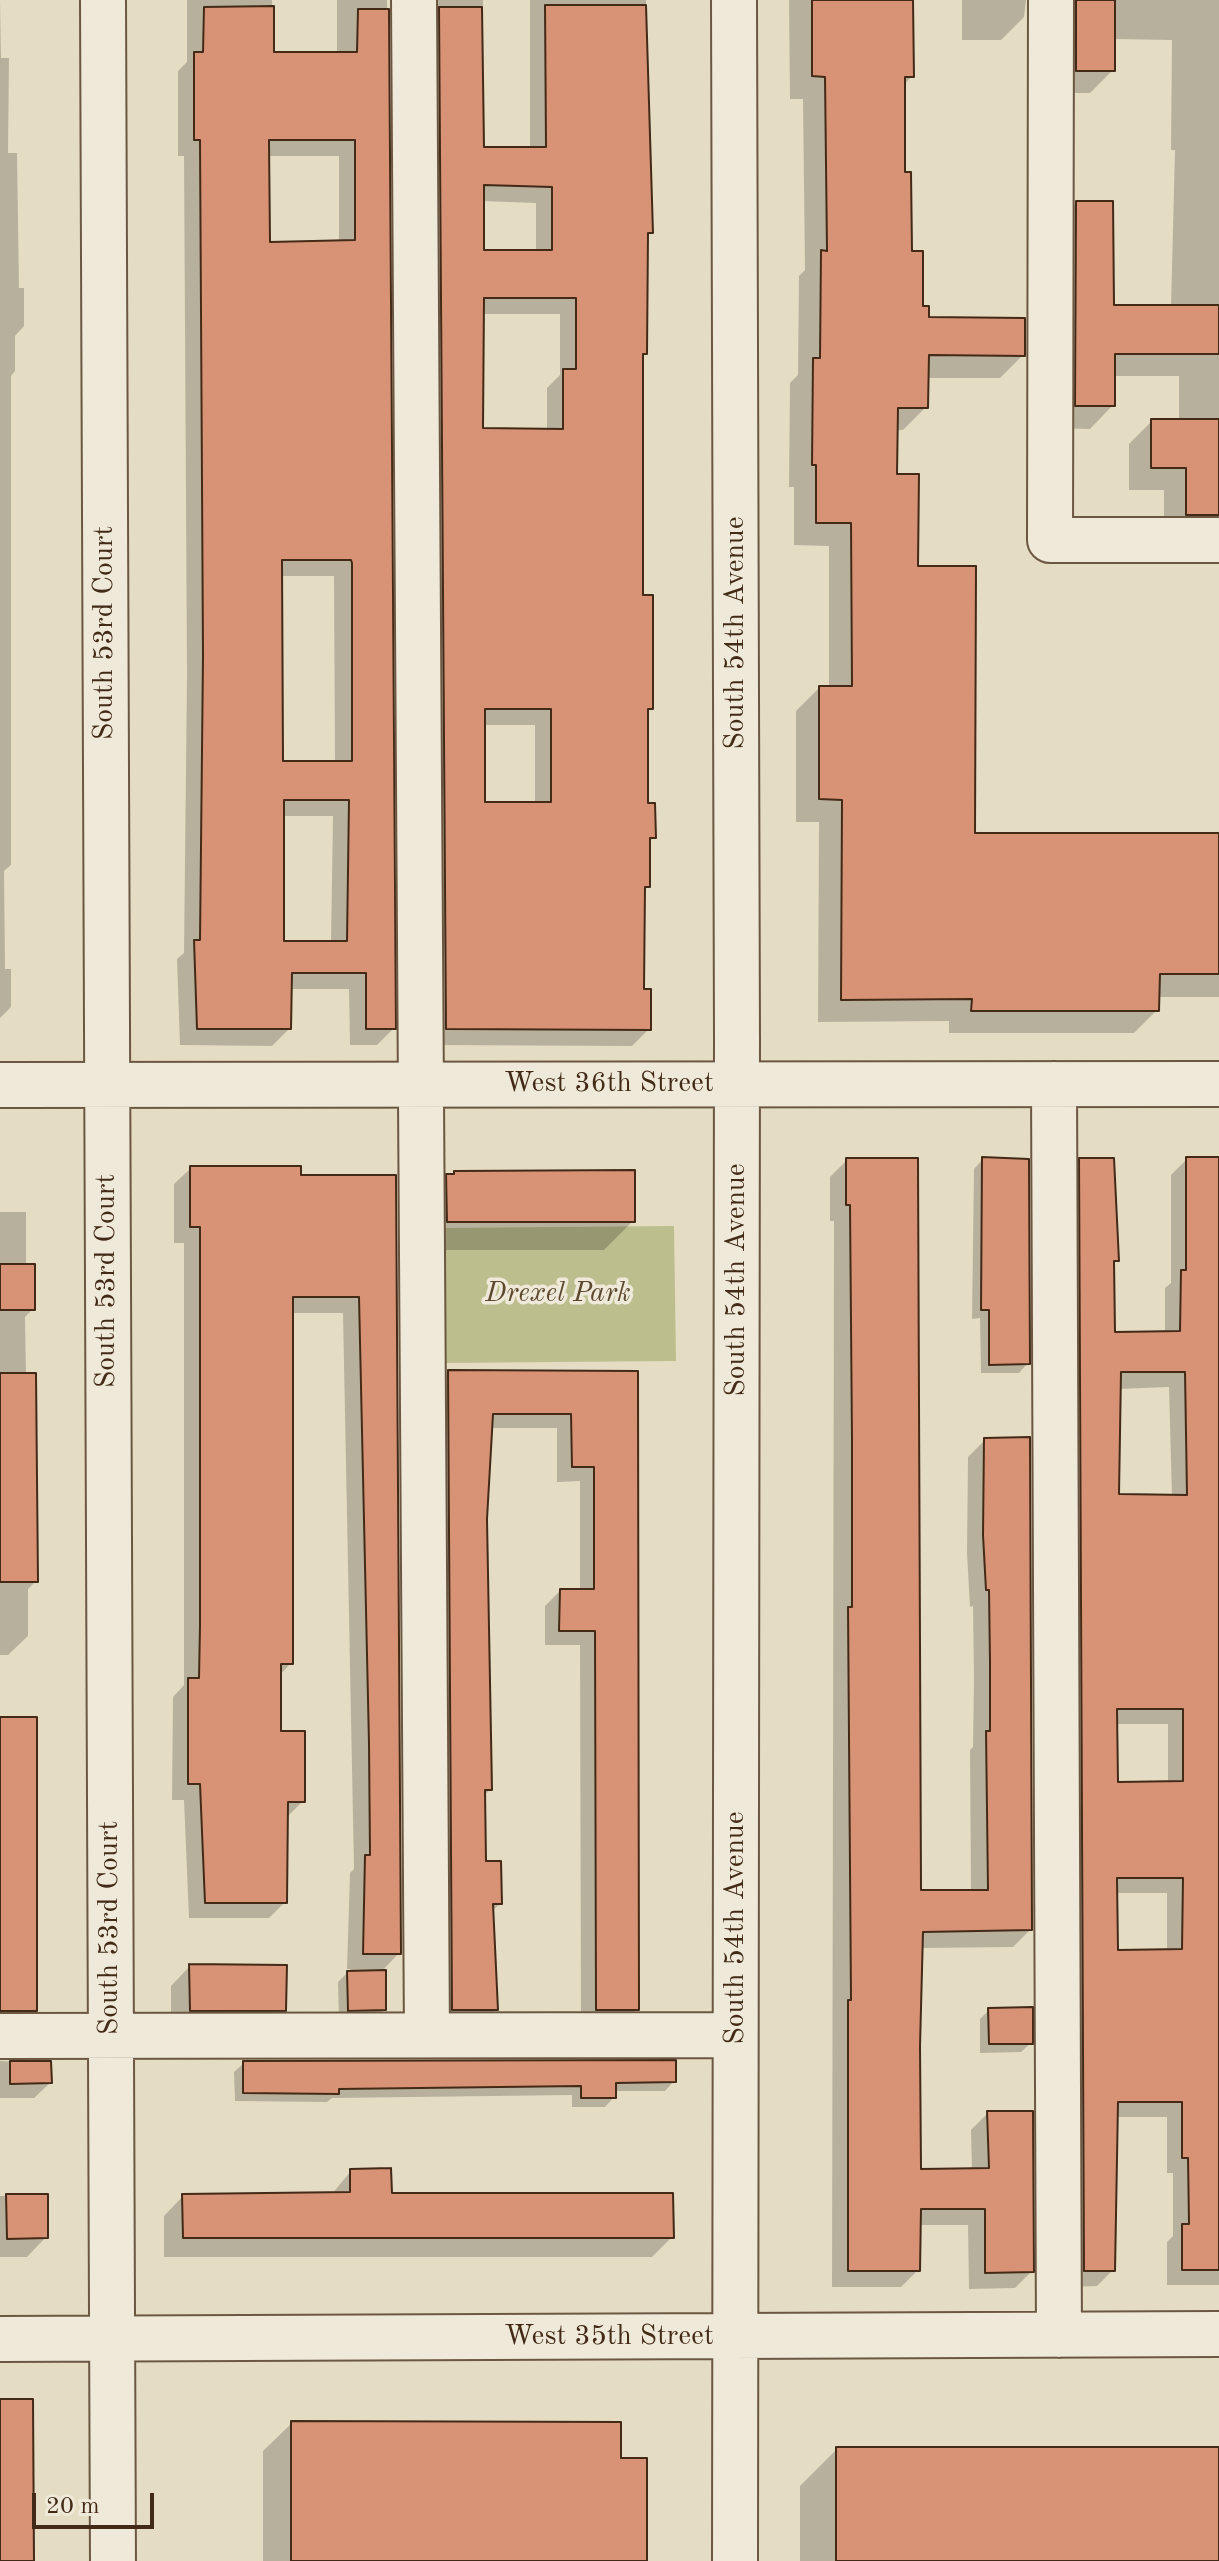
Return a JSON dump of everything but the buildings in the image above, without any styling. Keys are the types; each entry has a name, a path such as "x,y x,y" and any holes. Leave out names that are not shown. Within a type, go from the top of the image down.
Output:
{"street":[{"name":"South 53rd Court","path":"103,0 113,2561"},
{"path":"414,0 427,2035"},
{"name":"South 54th Avenue","path":"734,0 737,1084 735,2561"},
{"path":"1051,0 1050,540 1219,540"},
{"path":"1054,1084 1059,2335"},
{"name":"West 36th Street","path":"0,1085 1219,1084"},
{"path":"0,2036 735,2035"},
{"name":"West 35th Street","path":"0,2339 1219,2334"}],"green space":[{"name":"Drexel Park","path":"674,1226 676,1361 442,1363 440,1228"}]}
